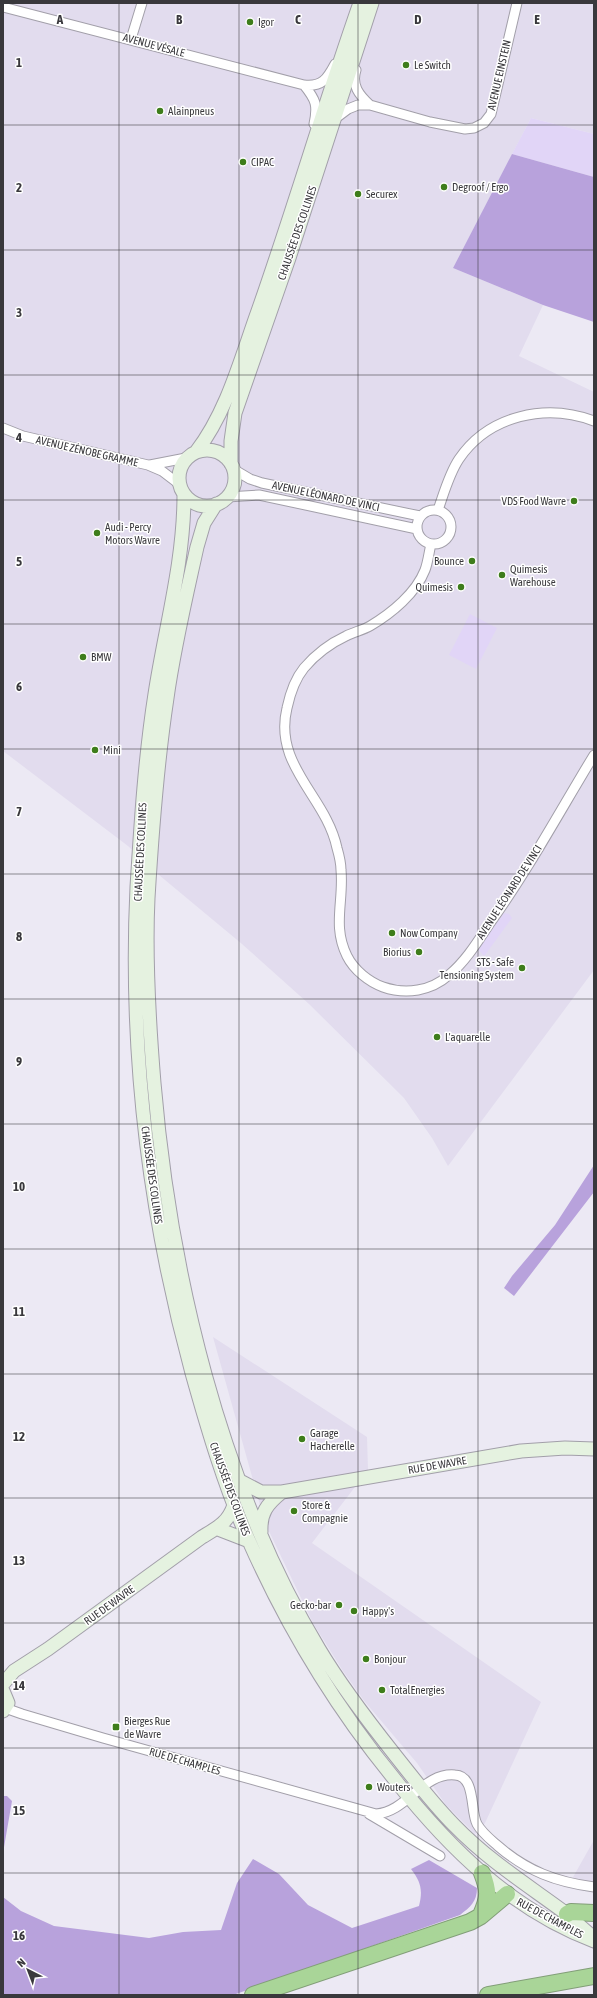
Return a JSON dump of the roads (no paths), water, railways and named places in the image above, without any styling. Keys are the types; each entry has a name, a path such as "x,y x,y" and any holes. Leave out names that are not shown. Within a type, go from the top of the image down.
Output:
{"highway":[{"path":"481,1916 486,1904 488,1888 482,1873"},
{"path":"253,1995 470,1922 481,1916 507,1894"},
{"path":"567,1914 571,1912 594,1913"},
{"path":"488,1995 594,1976"}],"main road":[{"name":"CHAUSSÉE DES COLLINES","path":"191,455 216,421 224,402 288,224 344,48 360,3"},
{"name":"CHAUSSÉE DES COLLINES","path":"232,466 231,441 235,413 336,118 372,3"},
{"path":"212,450 226,457 232,466 234,484 228,497 216,504 208,506 199,505 182,490 178,475 181,466 191,455 212,450"},
{"name":"CHAUSSÉE DES COLLINES","path":"182,490 183,541 155,695 145,766 137,887 137,1040 145,1131 155,1205 168,1278 202,1410 234,1505 249,1542 304,1650 326,1687 359,1735 410,1798 442,1835 482,1873 507,1894"},
{"name":"CHAUSSÉE DES COLLINES","path":"216,504 204,524 196,546 167,698 158,768 148,900 151,1042 158,1131 168,1205 192,1322 216,1408 248,1504 262,1538 295,1606 317,1646 341,1684 359,1710 454,1825 482,1852 516,1879 567,1914 587,1936"},
{"name":"RUE DE WAVRE","path":"240,1481 260,1492 282,1492 521,1451 565,1448 594,1449"},
{"path":"262,1538 261,1522 266,1506 282,1492"},
{"name":"RUE DE WAVRE","path":"3,1684 14,1671 48,1649 202,1537 218,1529 228,1518 234,1505"},
{"path":"218,1529 249,1542"},
{"name":"RUE DE CHAMPLES","path":"3,1691 8,1703 4,1709"},
{"path":"507,1894 519,1893 524,1895 587,1936"}],"street":[{"path":"131,39 142,3"},
{"path":"370,105 360,95 353,78 378,3"},
{"name":"AVENUE EINSTEIN","path":"336,118 348,109 358,105 370,105 430,122 465,129 474,128 484,123 491,114 517,3"},
{"name":"AVENUE VÉSALE","path":"3,7 304,85 314,86 324,81 344,48"},
{"path":"288,224 290,197 318,108 313,95 304,85"},
{"path":"438,510 447,483 459,459 475,440 500,424 527,414 554,412 583,417 594,421"},
{"name":"AVENUE ZÉNOBE GRAMME","path":"3,428 23,436 148,465 162,471 182,490"},
{"name":"AVENUE ZÉNOBE GRAMME","path":"148,465 191,455"},
{"name":"AVENUE LÉONARD DE VINCI","path":"232,466 250,479 262,483 420,516"},
{"name":"AVENUE LÉONARD DE VINCI","path":"228,497 259,495 417,529"},
{"path":"438,510 449,518 451,530 444,541 431,544 420,538 417,524 420,516 426,512 438,510"},
{"name":"AVENUE LÉONARD DE VINCI","path":"431,544 425,570 411,592 394,609 369,626 344,637 322,651 304,668 293,687 286,709 285,730 288,754 299,776 319,803 330,825 336,845 341,870 338,918 340,938 348,959 364,976 380,986 396,991 407,992 428,987 448,976 470,952 504,904 594,755"},
{"name":"RUE DE CHAMPLES","path":"4,1709 366,1812 385,1813 410,1798 422,1788"},
{"path":"422,1788 441,1776 458,1775 465,1780 471,1789 476,1823 485,1835 515,1861 549,1877 594,1887"},
{"name":"RUE DE CHAMPLES","path":"366,1812 440,1856"}],"place":[{"name":"Igor","path":"250,22"},
{"name":"Le Switch","path":"406,65"},
{"name":"Alainpneus","path":"160,111"},
{"name":"CIPAC","path":"243,162"},
{"name":"Degroof / Ergo","path":"444,187"},
{"name":"Securex","path":"358,194"},
{"name":"VDS Food Wavre","path":"574,501"},
{"name":"Audi - Percy Motors Wavre","path":"97,533"},
{"name":"Bounce","path":"472,561"},
{"name":"Quimesis Warehouse","path":"502,575"},
{"name":"Quimesis","path":"461,587"},
{"name":"BMW","path":"83,657"},
{"name":"Mini","path":"95,750"},
{"name":"Now Company","path":"392,933"},
{"name":"Biorius","path":"419,952"},
{"name":"STS - Safe Tensioning System","path":"522,968"},
{"name":"L'aquarelle","path":"437,1037"},
{"name":"Garage Hacherelle","path":"302,1439"},
{"name":"Store & Compagnie","path":"294,1511"},
{"name":"Gecko-bar","path":"339,1605"},
{"name":"Happy's","path":"354,1611"},
{"name":"Bonjour","path":"366,1659"},
{"name":"TotalEnergies","path":"382,1690"},
{"name":"Bierges Rue de Wavre","path":"116,1727"},
{"name":"Wouters","path":"369,1787"}]}
